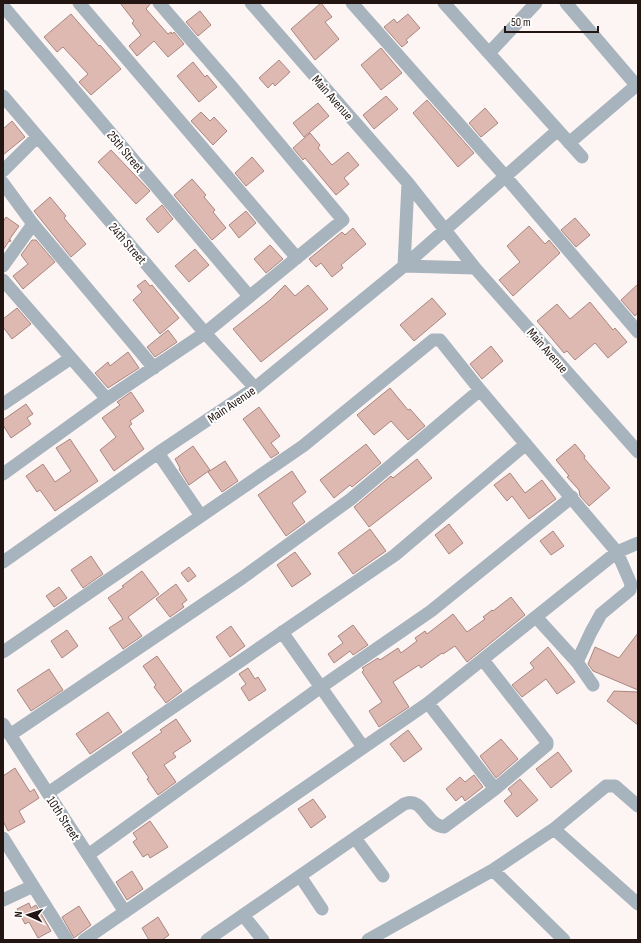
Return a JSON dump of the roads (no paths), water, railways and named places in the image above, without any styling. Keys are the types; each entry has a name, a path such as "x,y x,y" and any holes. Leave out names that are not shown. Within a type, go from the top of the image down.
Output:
{"street":[{"path":"79,3 297,258"},
{"path":"3,474 107,399 205,333 344,220 159,3"},
{"name":"Main Avenue","path":"251,3 408,184 476,268 638,452"},
{"path":"352,3 505,176 638,332"},
{"path":"444,3 488,54 582,157"},
{"path":"488,54 536,3"},
{"path":"566,3 637,84 569,143"},
{"name":"25th Street","path":"3,6 249,296"},
{"name":"24th Street","path":"3,96 205,333 255,388"},
{"name":"Main Avenue","path":"3,562 158,453 255,388 404,266 444,229 558,130"},
{"path":"3,171 37,137"},
{"path":"3,183 33,224 154,368"},
{"path":"408,184 404,266 476,268"},
{"path":"3,266 33,224"},
{"path":"3,280 107,399"},
{"path":"3,652 303,446 433,340 437,339 440,340 480,390 617,552 631,588 601,614 577,662"},
{"path":"3,404 71,358"},
{"path":"6,729 242,578 351,499 480,390"},
{"path":"48,793 394,554 526,444"},
{"path":"158,453 201,516"},
{"path":"88,855 321,687 431,611 572,497"},
{"path":"84,940 428,703 617,552 638,543"},
{"path":"536,617 577,662 593,685"},
{"path":"282,632 363,747"},
{"path":"207,940 410,801 416,802 436,825 444,827 495,789 546,745 547,742 483,660"},
{"path":"428,703 495,789"},
{"name":"10th Street","path":"6,729 125,912"},
{"path":"368,940 493,870 554,828 606,786 615,786 638,806"},
{"path":"554,828 638,904"},
{"path":"3,838 67,940"},
{"path":"355,838 383,876"},
{"path":"493,870 564,940"},
{"path":"300,876 322,909"},
{"path":"3,900 33,886"},
{"path":"243,915 263,940"}]}
